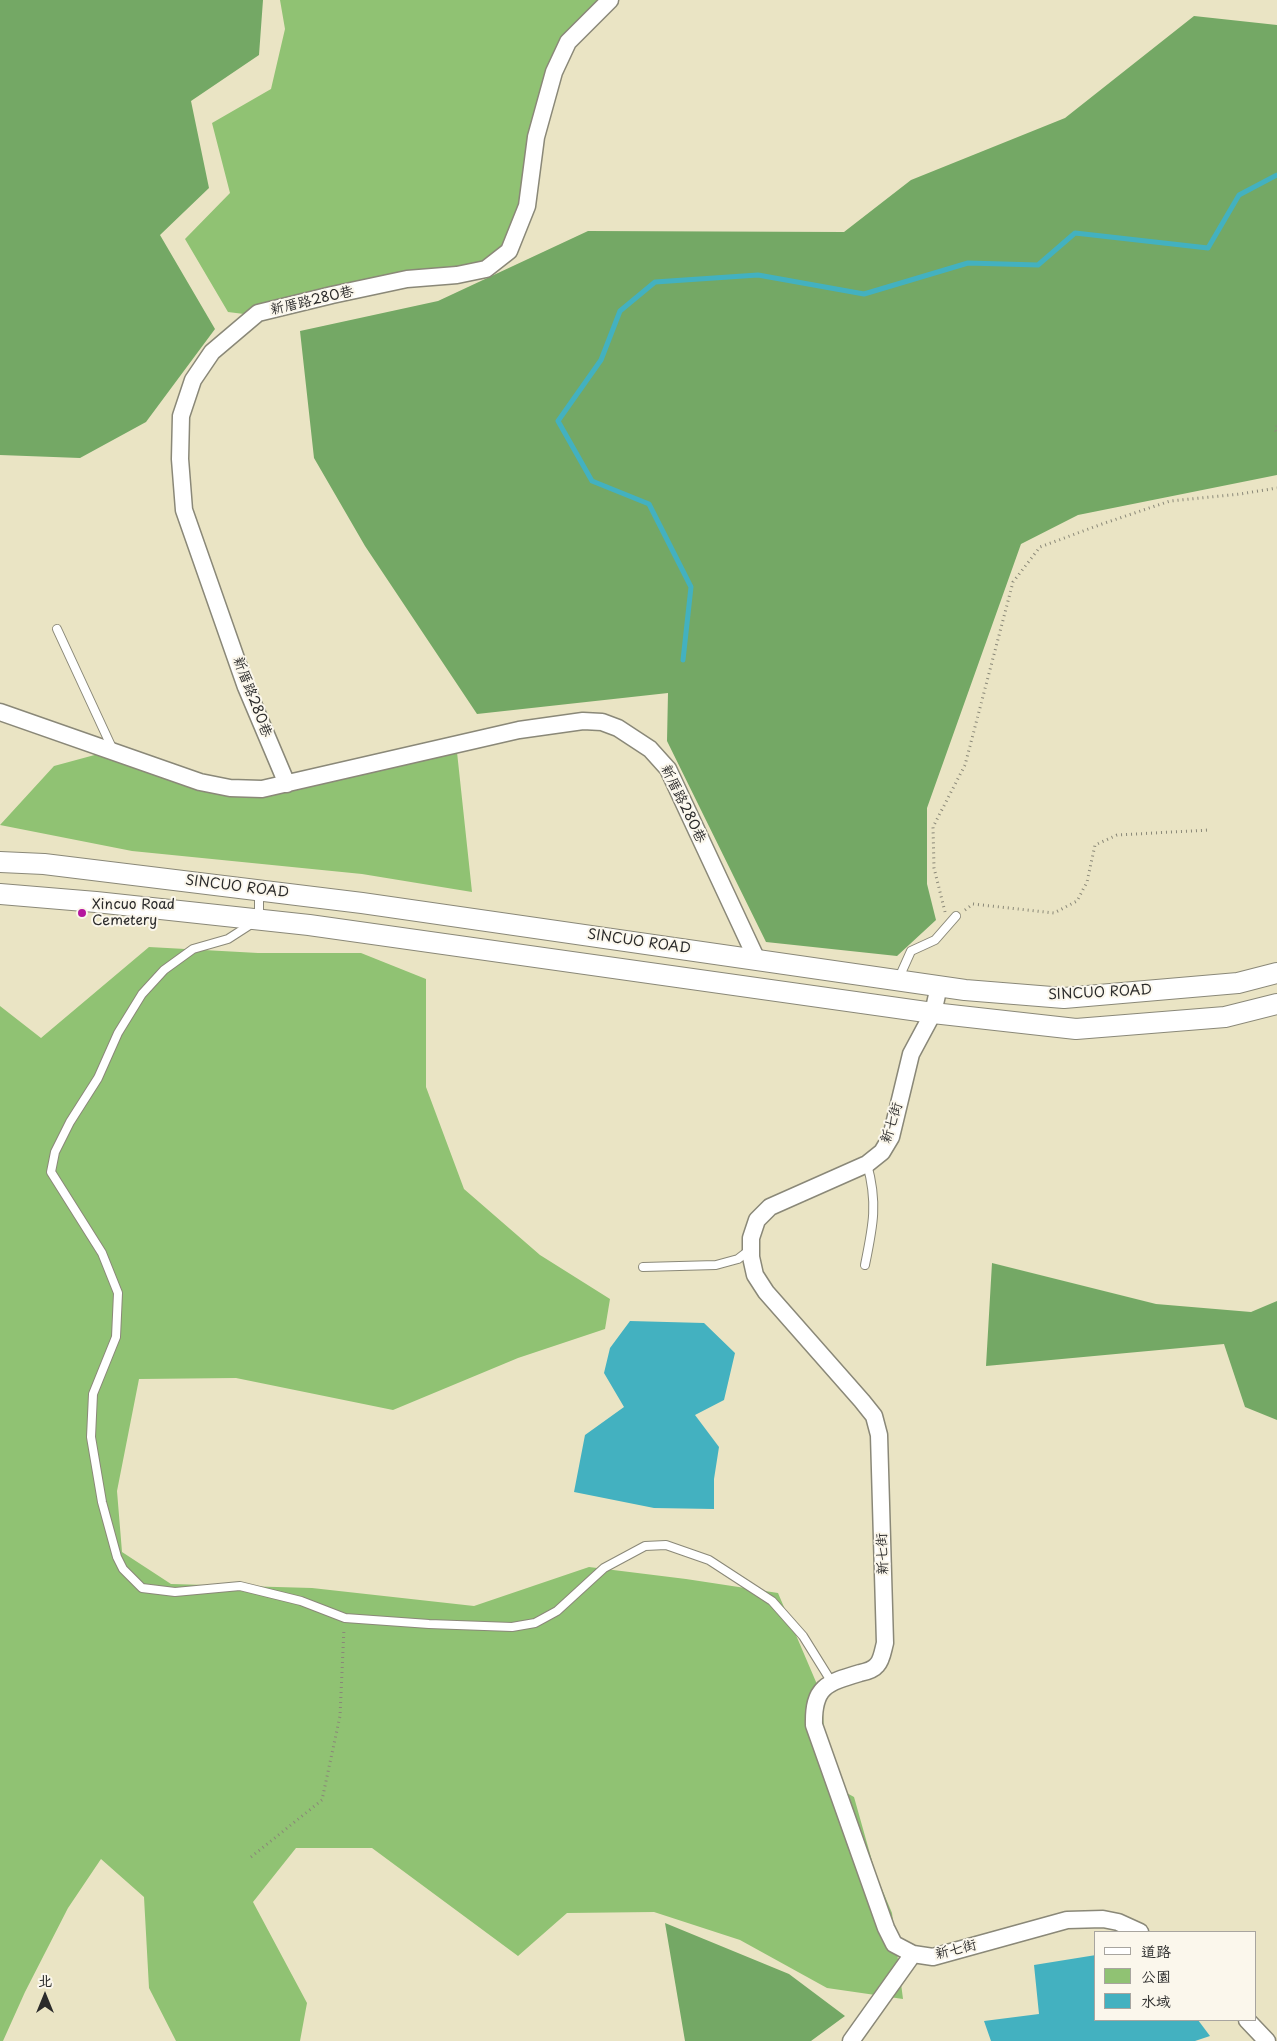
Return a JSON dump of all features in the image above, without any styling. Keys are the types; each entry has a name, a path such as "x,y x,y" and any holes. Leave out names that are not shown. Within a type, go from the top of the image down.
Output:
{"street":[{"name":"新厝路280巷","path":"287,784 246,687 184,510 180,459 181,416 193,380 212,352 258,314 332,295 407,280 457,275 486,269 509,251 527,206 536,137 554,72 568,42 610,0"},
{"name":"新厝路280巷","path":"0,712 200,782 230,788 262,789 518,730 584,721 602,722 618,728 650,749 668,770 757,960"},
{"name":"SINCUO ROAD","path":"0,862 44,864 362,903 939,986 1064,998 1238,983 1277,973"},
{"name":"SINCUO ROAD","path":"0,894 309,924 933,1013 1076,1029 1225,1017 1277,1004"},
{"path":"807,995 813,968"},
{"name":"新七街","path":"939,986 933,1013 911,1054 891,1137 882,1152 867,1164 770,1207 757,1220 751,1238 755,1275 766,1292 874,1416 879,1435 885,1643 877,1666 870,1670 831,1681 816,1698 814,1725 886,1928 894,1944 913,1954 933,1957 1067,1920 1103,1919 1118,1922 1138,1931"},
{"path":"851,2041 913,1954"},
{"path":"1248,2021 1267,2041"}],"lane":[{"path":"57,629 114,752"},
{"path":"259,890 259,919 228,939 193,949 164,970 142,994 118,1032 98,1078 70,1122 55,1152 51,1172 102,1253 118,1293 116,1337 93,1394 91,1437 102,1502 117,1557 123,1569 142,1588 175,1592 240,1586 301,1601 345,1618 512,1628 536,1623 557,1611 604,1568 645,1546 666,1545 708,1560 772,1601 803,1636 831,1681"},
{"path":"898,980 912,951 935,940 956,916"},
{"path":"866,1265 875,1199 867,1164"},
{"path":"643,1267 716,1265 738,1259 751,1249"}],"path":[{"path":"1277,426 1275,430 1277,433"},
{"path":"948,925 934,868 933,827 965,765 1013,582 1040,548 1102,524 1170,501 1277,488"},
{"path":"956,916 973,904 1054,913 1078,901 1086,882 1095,845 1117,835 1209,830"},
{"path":"252,1856 322,1800 340,1716 345,1618"}],"green space":[{"path":"0,0 263,0 259,55 191,101 209,188 160,235 215,329 146,422 80,458 0,455"},
{"path":"280,0 604,0 567,40 527,206 509,251 457,275 252,315 228,312 185,239 230,193 212,123 271,89 285,29"},
{"path":"1194,16 1277,25 1277,475 1078,515 1021,544 927,808 927,884 936,920 897,956 766,942 667,741 668,693 477,714 365,546 314,458 300,331 438,301 588,231 844,232 911,180 1065,118"},
{"path":"457,752 472,892 362,874 132,851 0,825 54,766 102,753 269,792"},
{"path":"149,947 258,953 361,953 426,979 426,1087 464,1189 540,1255 610,1299 605,1329 518,1358 393,1410 236,1378 139,1379 117,1491 122,1552 171,1584 312,1588 474,1606 589,1567 778,1593 822,1696 827,1782 854,1797 876,1875 892,1913 903,1999 827,1988 740,1940 654,1912 567,1913 518,1956 372,1848 296,1848 253,1902 307,2003 300,2041 176,2041 149,1988 144,1897 101,1859 68,1908 25,1992 3,2041 0,2041 0,1006 41,1038"},
{"path":"992,1263 1156,1304 1251,1312 1277,1301 1277,1420 1245,1407 1224,1344 986,1366"},
{"path":"665,1923 789,1974 845,2016 811,2041 685,2041"}],"water":[{"path":"630,1321 704,1323 735,1353 724,1400 695,1415 719,1447 714,1479 714,1509 654,1508 574,1492 585,1435 624,1407 604,1373 610,1348"},
{"path":"1094,1955 1094,2021 1199,2021 1210,2036 1195,2041 991,2041 984,2021 1039,2014 1034,1965"}],"waterway":[{"path":"683,660 691,587 649,504 592,481 558,421 601,360 620,311 655,282 758,275 864,294 968,263 1038,265 1075,233 1208,248 1239,195 1277,175"}],"place":[{"name":"Xincuo Road Cemetery","path":"82,913"}]}
